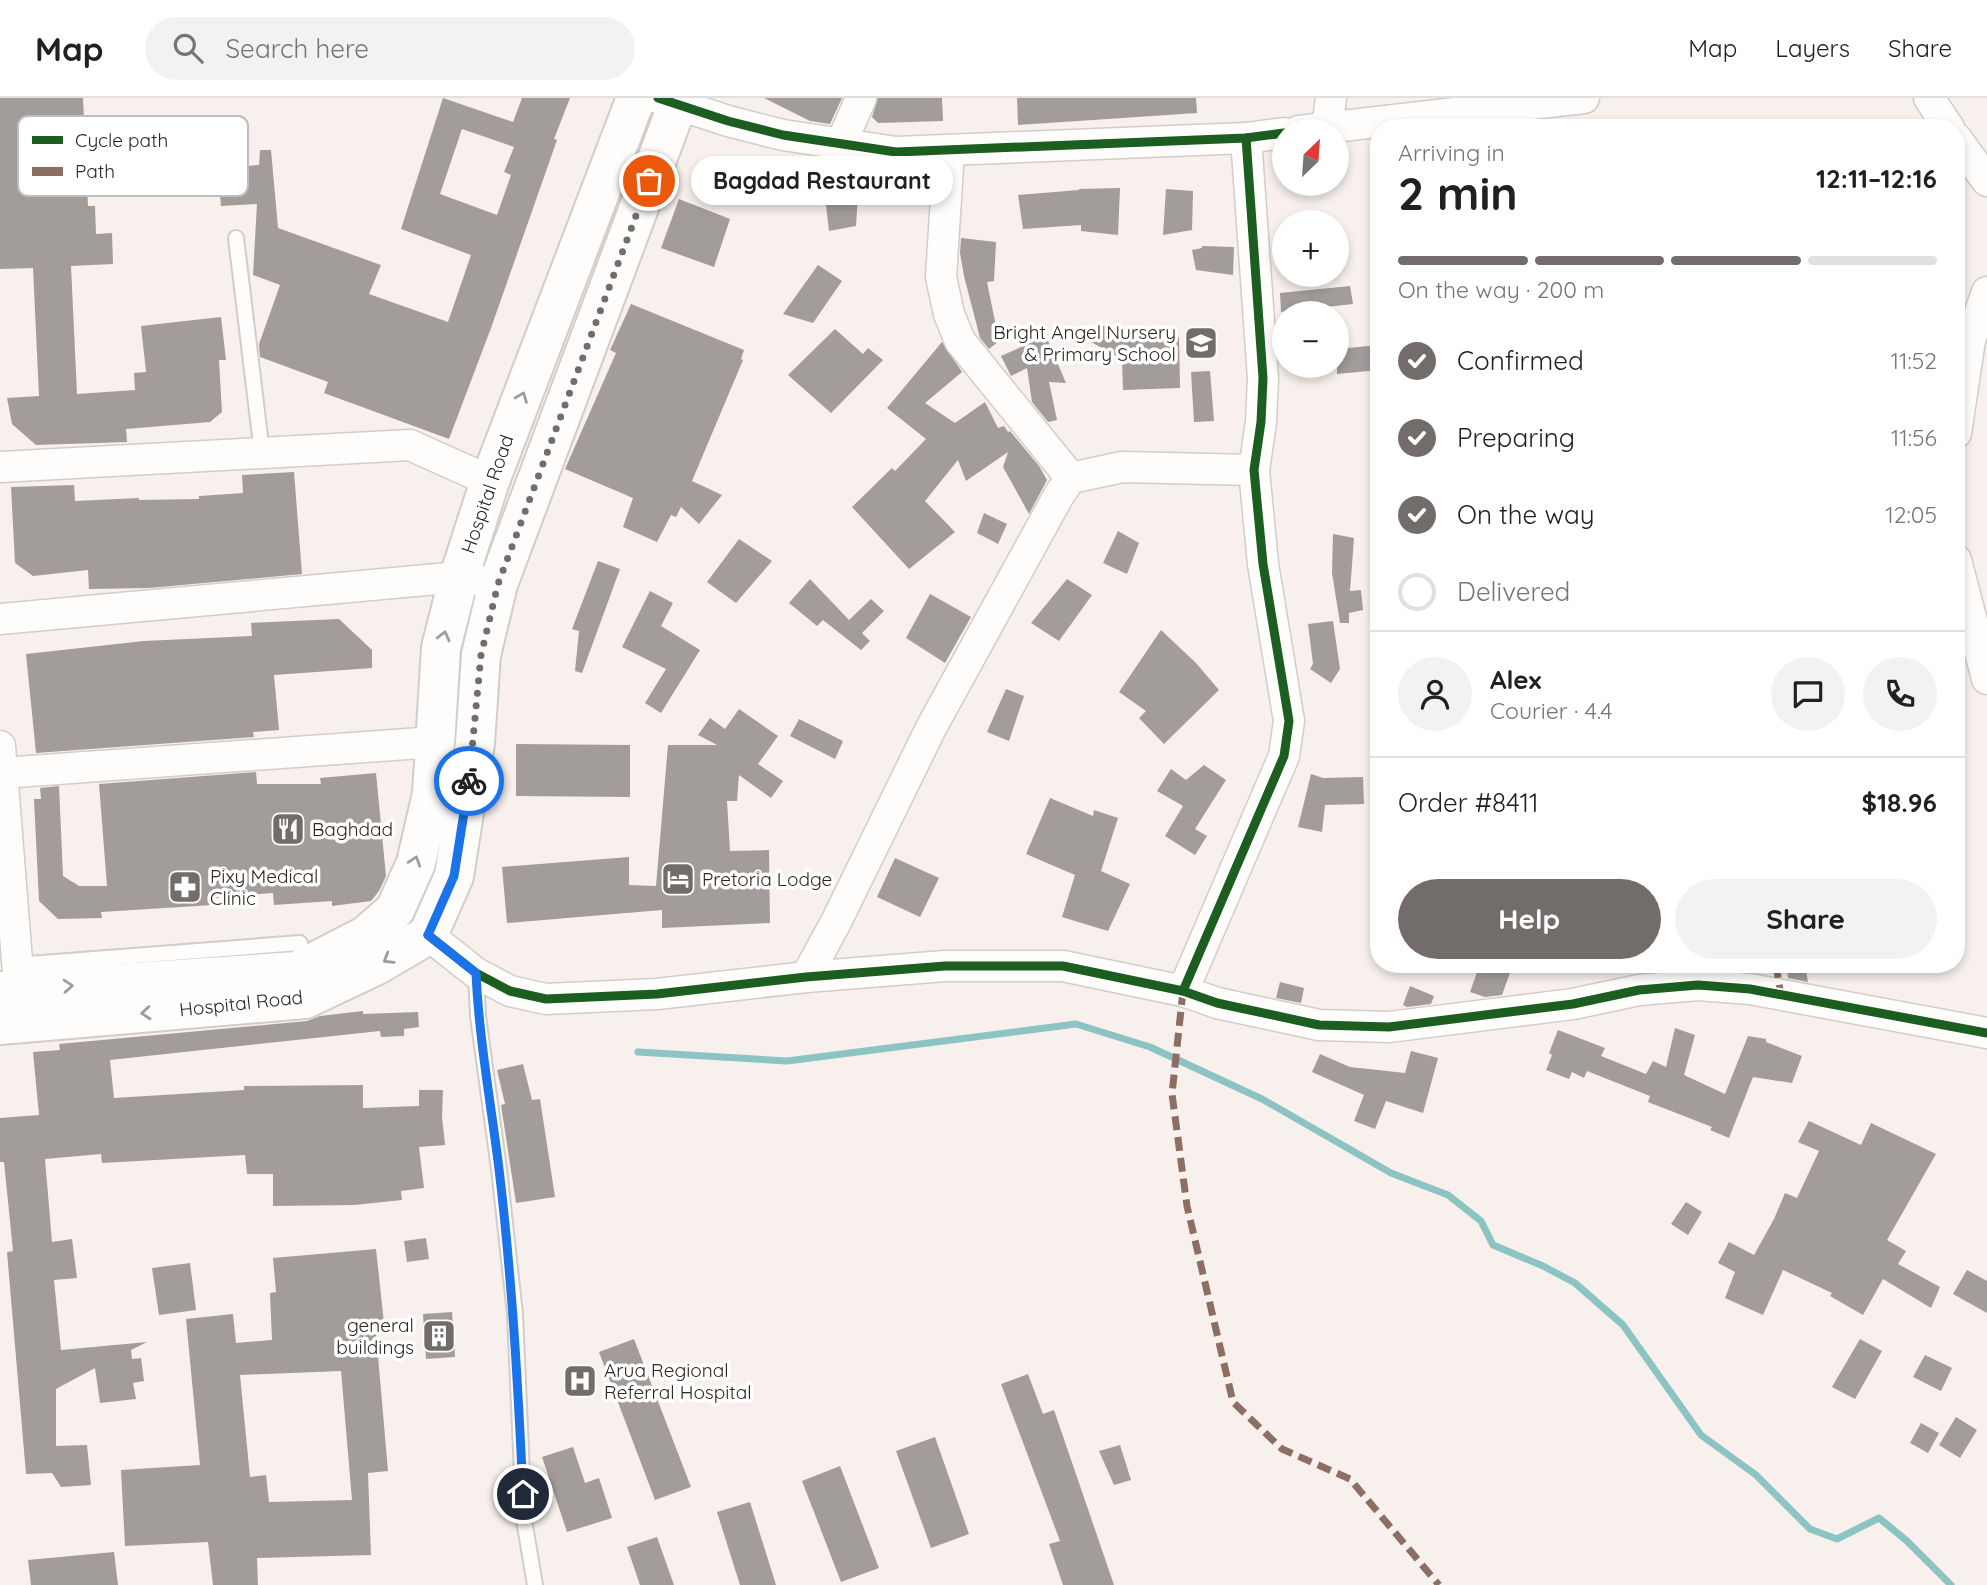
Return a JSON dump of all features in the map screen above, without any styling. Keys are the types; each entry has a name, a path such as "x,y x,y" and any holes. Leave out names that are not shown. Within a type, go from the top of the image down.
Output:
{"main road":[{"name":"Hospital Road","path":"11,999 297,971 365,936 396,910 416,863 432,794 442,648 459,577 490,481 636,98"},
{"path":"428,935 454,876 475,743 481,655 498,584 672,100"},
{"name":"Hospital Road","path":"11,999 305,999 377,965 428,935"}],"street":[{"path":"841,144 860,98"},
{"path":"1319,119 1331,98"},
{"path":"1406,119 1584,98"},
{"path":"1929,98 1944,119"},
{"path":"672,100 783,135 896,152 1245,138 1272,135"},
{"path":"1349,126 1370,123"},
{"path":"1183,991 1284,756 1289,721 1263,564 1254,470 1261,422 1263,378 1245,138"},
{"path":"1965,150 1987,181"},
{"path":"948,151 941,277 949,314 960,341 1071,478"},
{"path":"1965,373 1970,340 1987,292"},
{"path":"0,467 410,445 490,481"},
{"path":"806,978 931,728 1059,495 1071,478 1122,467 1254,470"},
{"path":"0,619 459,577 498,584"},
{"path":"1965,595 1987,680"},
{"path":"11,999 1,759 435,742"},
{"path":"428,935 476,973 510,991 546,999 657,994 946,966 1063,965 1319,1025 1389,1027 1573,1004 1639,990 1698,985 1750,989 1987,1033"}],"lane":[{"path":"236,238 262,453"},
{"path":"11,999 300,943"},
{"path":"476,973 478,1016 515,1314 524,1520 534,1585"}],"building":[{"path":"0,98 83,98 84,116 18,116 18,196 88,196 88,206 95,206 96,234 112,233 113,264 71,266 77,394 135,390 134,373 146,372 141,326 221,317 226,360 219,360 222,412 210,422 126,429 127,442 36,445 12,424 7,398 39,396 33,268 0,269"},
{"path":"443,98 513,122 522,98 570,98 491,328 449,439 324,393 328,382 260,357 259,344 280,285 253,275 257,204 221,206 220,196 248,196 248,166 259,165 260,150 271,150 278,228 381,265 369,294 448,322 471,255 401,229","holes":["462,129 514,147 504,172 511,175 497,215 440,194"]},
{"path":"764,98 842,98 830,124 810,121"},
{"path":"878,98 942,98 943,121 878,123 872,117"},
{"path":"1017,98 1196,98 1197,113 1018,125"},
{"path":"929,186 928,205 877,205 877,191"},
{"path":"1120,188 1118,235 1081,231 1081,225 1023,229 1018,195"},
{"path":"1166,189 1193,191 1192,230 1163,235"},
{"path":"858,193 856,226 829,231 825,197"},
{"path":"679,199 730,219 714,267 661,248"},
{"path":"961,238 996,242 994,281 987,282 999,341 989,349 980,338 964,276 960,253"},
{"path":"1202,246 1234,247 1233,275 1196,270 1192,250"},
{"path":"818,265 842,281 813,323 783,314"},
{"path":"1349,286 1353,304 1349,304 1349,301 1280,301 1280,293"},
{"path":"631,304 744,350 743,360 692,481 722,495 699,524 681,507 676,517 671,515 657,542 623,527 633,498 565,469 616,353 610,350"},
{"path":"1102,325 1129,341 1179,337 1180,388 1123,390 1122,359 1091,342"},
{"path":"835,329 863,354 868,348 883,360 831,413 788,375"},
{"path":"1046,336 1066,383 1049,382 1057,420 1048,422 1032,402 1027,368 1011,376 1001,356"},
{"path":"942,342 962,372 925,403 955,423 985,402 998,428 1004,426 1010,431 1047,480 1029,514 1003,467 1008,452 966,481 958,460 925,501 955,532 909,569 852,507 892,468 895,471 926,439 887,408"},
{"path":"1370,346 1370,371 1349,373 1349,348"},
{"path":"1210,371 1214,421 1194,422 1191,372"},
{"path":"294,472 302,574 149,588 89,589 88,570 33,576 15,563 11,487 74,485 75,501 199,499 199,496 243,493 242,475"},
{"path":"984,513 1007,524 998,544 977,533"},
{"path":"1118,531 1139,543 1127,574 1103,563"},
{"path":"1333,534 1354,538 1350,591 1361,590 1363,610 1349,613 1349,623 1340,623 1332,573"},
{"path":"739,539 772,561 736,603 707,582"},
{"path":"598,561 620,569 582,673 575,671 579,631 572,629"},
{"path":"810,579 849,620 871,599 884,611 862,633 870,641 861,650 823,620 817,626 789,603"},
{"path":"1067,579 1092,595 1059,641 1031,623"},
{"path":"650,591 673,603 661,626 700,650 661,713 645,703 666,669 622,647"},
{"path":"930,594 971,617 945,663 906,638"},
{"path":"339,619 372,650 372,668 274,675 279,730 253,732 254,737 36,753 26,654 144,641 252,636 251,623"},
{"path":"1333,621 1340,669 1331,683 1310,669 1313,664 1308,624"},
{"path":"1161,630 1196,663 1219,690 1164,744 1139,718 1146,711 1119,692"},
{"path":"1006,689 1024,696 1009,741 987,732"},
{"path":"739,709 778,736 758,764 783,781 771,798 739,775 737,801 727,801 730,851 769,850 770,923 662,928 662,910 507,923 502,867 629,857 629,885 656,886 668,745 717,745 698,735 710,718 725,729"},
{"path":"799,719 843,741 835,759 790,736"},
{"path":"516,744 630,745 630,797 516,796"},
{"path":"1204,765 1226,780 1195,829 1207,836 1195,855 1165,836 1183,806 1157,791 1171,769 1186,780"},
{"path":"256,772 257,784 321,784 320,778 376,773 386,876 371,901 332,906 332,901 274,905 273,893 212,898 213,905 101,912 102,918 58,919 39,901 34,799 41,799 40,788 59,786 63,876 79,886 107,886 99,784"},
{"path":"1311,774 1323,778 1363,777 1364,804 1325,805 1322,832 1298,827"},
{"path":"1050,798 1093,816 1094,810 1118,818 1101,871 1130,884 1108,931 1062,917 1075,875 1026,854"},
{"path":"895,858 939,878 920,917 877,897"},
{"path":"1477,973 1510,973 1502,995 1485,997 1470,992"},
{"path":"1787,973 1806,973 1808,982 1788,978"},
{"path":"1280,982 1304,988 1301,1003 1276,998"},
{"path":"1410,986 1434,996 1431,1004 1407,1007 1403,1005"},
{"path":"363,1011 363,1014 418,1012 419,1027 404,1029 404,1036 381,1037 380,1031 110,1060 114,1098 244,1090 244,1086 363,1085 363,1108 419,1106 419,1090 443,1090 445,1145 419,1147 424,1188 401,1191 402,1200 354,1205 273,1206 273,1174 247,1174 245,1155 102,1163 101,1154 45,1159 52,1242 72,1239 77,1278 54,1280 61,1350 147,1342 131,1350 132,1359 141,1358 144,1381 133,1383 136,1399 100,1403 95,1368 56,1389 56,1446 87,1445 91,1485 61,1487 52,1473 26,1474 7,1252 13,1251 4,1162 0,1162 0,1118 39,1115 33,1052 60,1050 59,1044 307,1021 320,1016"},
{"path":"1675,1028 1695,1035 1684,1075 1725,1094 1748,1036 1766,1039 1766,1042 1802,1056 1792,1083 1753,1077 1729,1138 1710,1130 1712,1127 1648,1102 1650,1096 1587,1071 1584,1078 1572,1072 1569,1079 1546,1070 1558,1030 1605,1048 1601,1056 1646,1074 1653,1061 1666,1067"},
{"path":"1411,1051 1438,1058 1423,1113 1386,1101 1375,1129 1354,1121 1364,1095 1312,1072 1320,1054 1350,1067 1405,1073"},
{"path":"523,1064 532,1100 540,1099 555,1197 516,1203 501,1105 505,1104 497,1070"},
{"path":"1809,1121 1861,1145 1871,1123 1936,1154 1887,1240 1906,1251 1898,1264 1940,1287 1931,1308 1883,1279 1863,1315 1830,1296 1832,1293 1783,1270 1763,1315 1725,1298 1735,1272 1718,1263 1729,1242 1754,1255 1785,1193 1797,1198 1819,1151 1798,1142"},
{"path":"1686,1202 1702,1212 1688,1235 1671,1224"},
{"path":"426,1238 429,1259 407,1262 404,1241"},
{"path":"376,1249 385,1332 376,1333 388,1471 368,1473 371,1555 257,1558 258,1585 213,1585 208,1542 125,1546 121,1470 200,1465 186,1319 233,1314 236,1343 272,1340 270,1293 276,1292 273,1258","holes":["341,1371 352,1500 269,1502 266,1475 250,1477 240,1375"]},
{"path":"190,1263 196,1310 159,1315 152,1268"},
{"path":"1967,1270 1987,1281 1987,1313 1953,1294"},
{"name":"general buildings","path":"452,1312 455,1357 426,1359 423,1314"},
{"path":"634,1339 691,1487 655,1500 599,1352"},
{"path":"1860,1339 1882,1351 1855,1399 1832,1387"},
{"path":"1925,1355 1952,1368 1941,1391 1913,1377"},
{"path":"1028,1374 1043,1414 1054,1410 1114,1585 1063,1585 1049,1544 1060,1541 1001,1384"},
{"path":"1956,1417 1977,1430 1960,1458 1939,1445"},
{"path":"1921,1423 1939,1433 1928,1453 1910,1443"},
{"path":"935,1437 969,1534 931,1548 896,1451"},
{"path":"1120,1445 1131,1480 1114,1485 1099,1451"},
{"path":"573,1447 585,1483 599,1478 612,1518 567,1532 542,1457"},
{"path":"840,1466 879,1568 841,1582 802,1481"},
{"path":"750,1502 776,1585 740,1585 717,1512"},
{"path":"657,1537 674,1585 640,1585 627,1547"},
{"path":"114,1552 118,1585 31,1585 28,1560"}],"waterway":[{"path":"638,1052 787,1061 1076,1024 1150,1047 1262,1099 1391,1173 1448,1195 1481,1221 1493,1245 1575,1283 1623,1325 1701,1435 1756,1475 1810,1529 1837,1539 1879,1518 1907,1541 1951,1585"}],"marked path":[{"path":"1777,973 1781,996"},
{"path":"1183,991 1172,1094 1187,1206 1233,1402 1282,1449 1350,1479 1439,1585"}],"cycle path":[{"path":"658,98 728,121 783,135 896,152 1246,138 1272,135"},
{"path":"1183,991 1284,756 1289,721 1263,564 1254,470 1261,422 1263,378 1246,138"},
{"path":"428,935 476,973 510,991 546,999 657,994 806,977 945,966 1063,966 1183,991 1217,1003 1319,1025 1389,1027 1573,1004 1639,990 1698,985 1750,989 1987,1033"}],"way so far":[{"path":"469,781 475,743 481,655 498,584 649,181"}],"place":[{"name":"Bagdad Restaurant","path":"649,181"},
{"name":"Bright Angel Nursery & Primary School","path":"1201,343"},
{"name":"Baghdad","path":"288,829"},
{"name":"Pretoria Lodge","path":"678,879"},
{"name":"Pixy Medical Clinic","path":"185,887"},
{"name":"general buildings","path":"439,1336"},
{"name":"Arua Regional Referral Hospital","path":"580,1381"}],"route":[{"path":"469,781 454,876 428,935 476,973 478,1016 515,1314 523,1494"}]}
